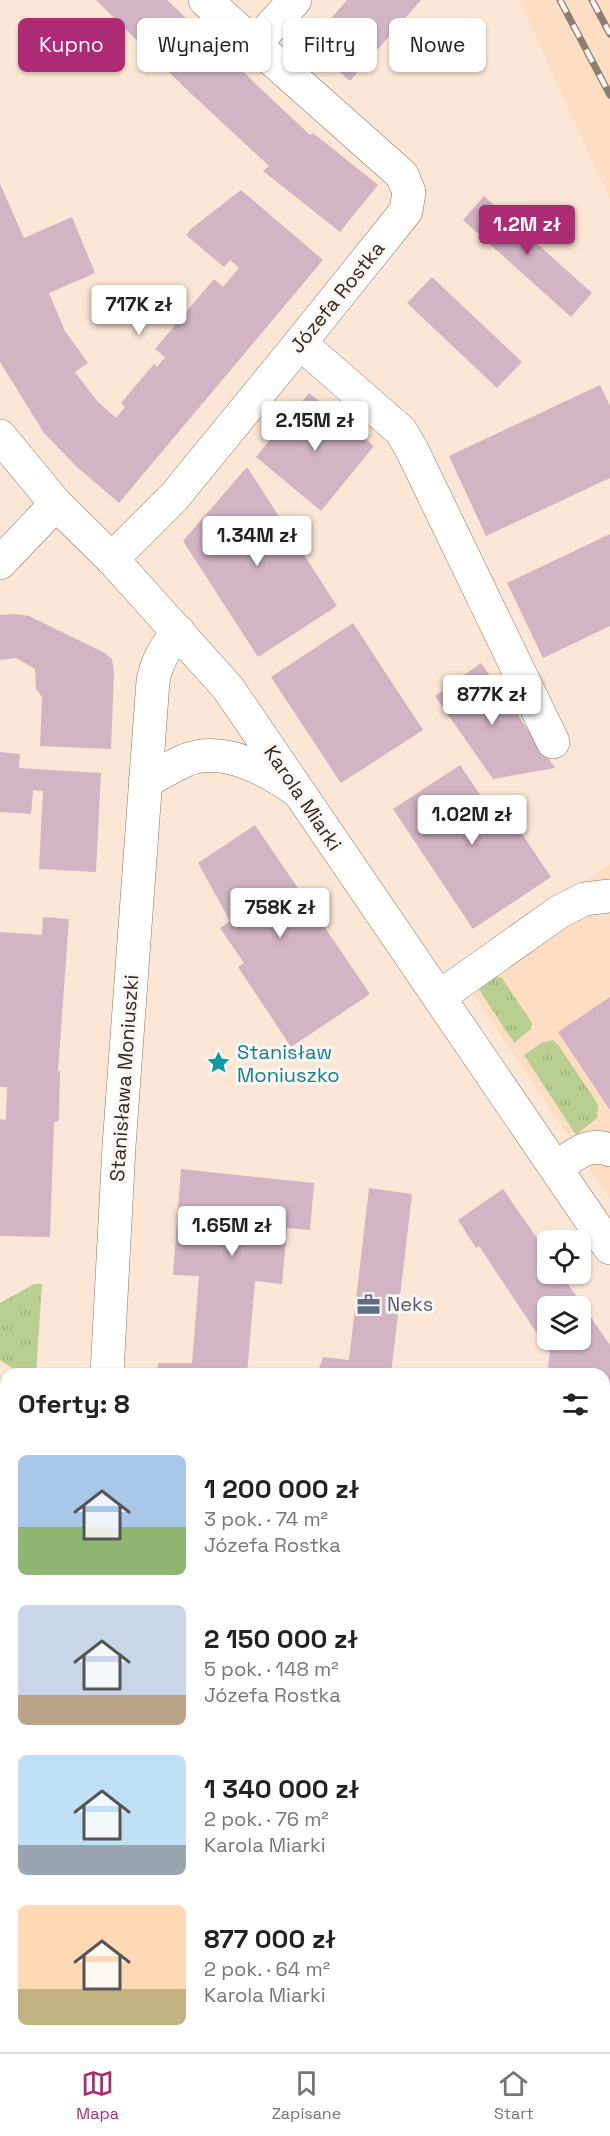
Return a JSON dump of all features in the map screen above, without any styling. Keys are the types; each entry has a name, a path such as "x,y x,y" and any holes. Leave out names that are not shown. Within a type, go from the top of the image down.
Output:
{"street":[{"name":"Józefa Rostka","path":"205,0 225,18"},
{"path":"271,26 295,0"},
{"name":"Józefa Rostka","path":"112,559 174,497 406,211 410,192 402,175 271,58"},
{"path":"300,343 401,431 553,742"},
{"name":"Karola Miarki","path":"0,436 56,504 112,559 228,688 610,1248"},
{"path":"0,563 56,504"},
{"name":"Stanisława Moniuszki","path":"107,1368 119,1146 145,782 156,667 164,648 179,632"},
{"path":"145,782 187,760 203,756 233,759 270,772 299,792"},
{"path":"439,997 559,912 584,899 610,896"},
{"path":"556,1168 588,1147 596,1146 610,1150"}],"shaded area":[{"path":"519,0 610,0 610,200"},
{"path":"610,864 610,1145 576,1149 456,967"},
{"path":"610,1146 610,1199 585,1163"}],"green space":[{"path":"496,977 502,978 532,1023 531,1029 514,1043 478,988"},
{"path":"553,1040 598,1106 597,1118 576,1135 524,1055 541,1043"},
{"path":"34,1284 42,1284 36,1368 12,1368 0,1360 0,1303"}],"building":[{"path":"96,0 167,0 186,18 137,18 137,41 125,29 125,18 114,18"},
{"path":"347,0 421,0 405,18 389,18 389,37 377,50 377,18 331,18"},
{"path":"169,72 243,72 310,135 313,133 378,185 340,232 263,171 269,166"},
{"path":"340,72 358,72 350,81"},
{"path":"0,184 24,238 72,217 95,273 49,293 65,331 88,363 75,372 97,401 116,418 125,407 121,403 154,364 157,367 165,357 155,349 214,279 223,287 239,268 230,260 224,267 186,235 241,190 323,260 119,503 76,466 44,433 0,362"},
{"path":"484,196 592,293 571,317 463,220"},
{"path":"432,277 522,362 497,388 407,303"},
{"path":"600,385 610,406 610,478 486,536 449,456"},
{"path":"309,393 374,446 321,511 256,457"},
{"path":"247,467 337,606 258,657 183,541"},
{"path":"610,534 610,626 543,658 507,583"},
{"path":"0,615 29,616 105,653 112,659 114,672 111,749 40,746 42,697 36,689 35,669 16,658 0,660"},
{"path":"353,623 423,730 341,783 271,677"},
{"path":"481,663 555,768 493,779 435,696"},
{"path":"0,752 20,754 19,768 101,773 96,872 39,869 43,791 33,790 31,814 0,812"},
{"path":"460,765 487,805 498,798 551,877 473,929 393,809"},
{"path":"255,825 370,994 291,1047 238,967 244,963 220,928 230,921 198,863"},
{"path":"43,917 69,919 58,1071 60,1071 59,1121 54,1122 50,1237 0,1236 0,1119 6,1120 7,1087 0,1087 0,932 42,935"},
{"path":"610,997 610,1110 558,1032"},
{"path":"181,1169 314,1183 310,1230 287,1228 282,1284 255,1281 248,1368 158,1368 158,1363 192,1363 199,1276 173,1275"},
{"path":"369,1188 412,1194 392,1368 319,1368 323,1357 349,1360"},
{"path":"503,1189 537,1238 537,1284 568,1284 576,1296 537,1296 537,1333 479,1246 476,1248 458,1220"},
{"path":"591,1317 610,1345 610,1368 548,1368 550,1353 548,1350 591,1350"}],"railway":[{"path":"560,0 610,95"},
{"path":"592,0 610,34"}],"place":[{"name":"Stanisław Moniuszko","path":"219,1063"},
{"name":"Neks","path":"369,1304"}]}
